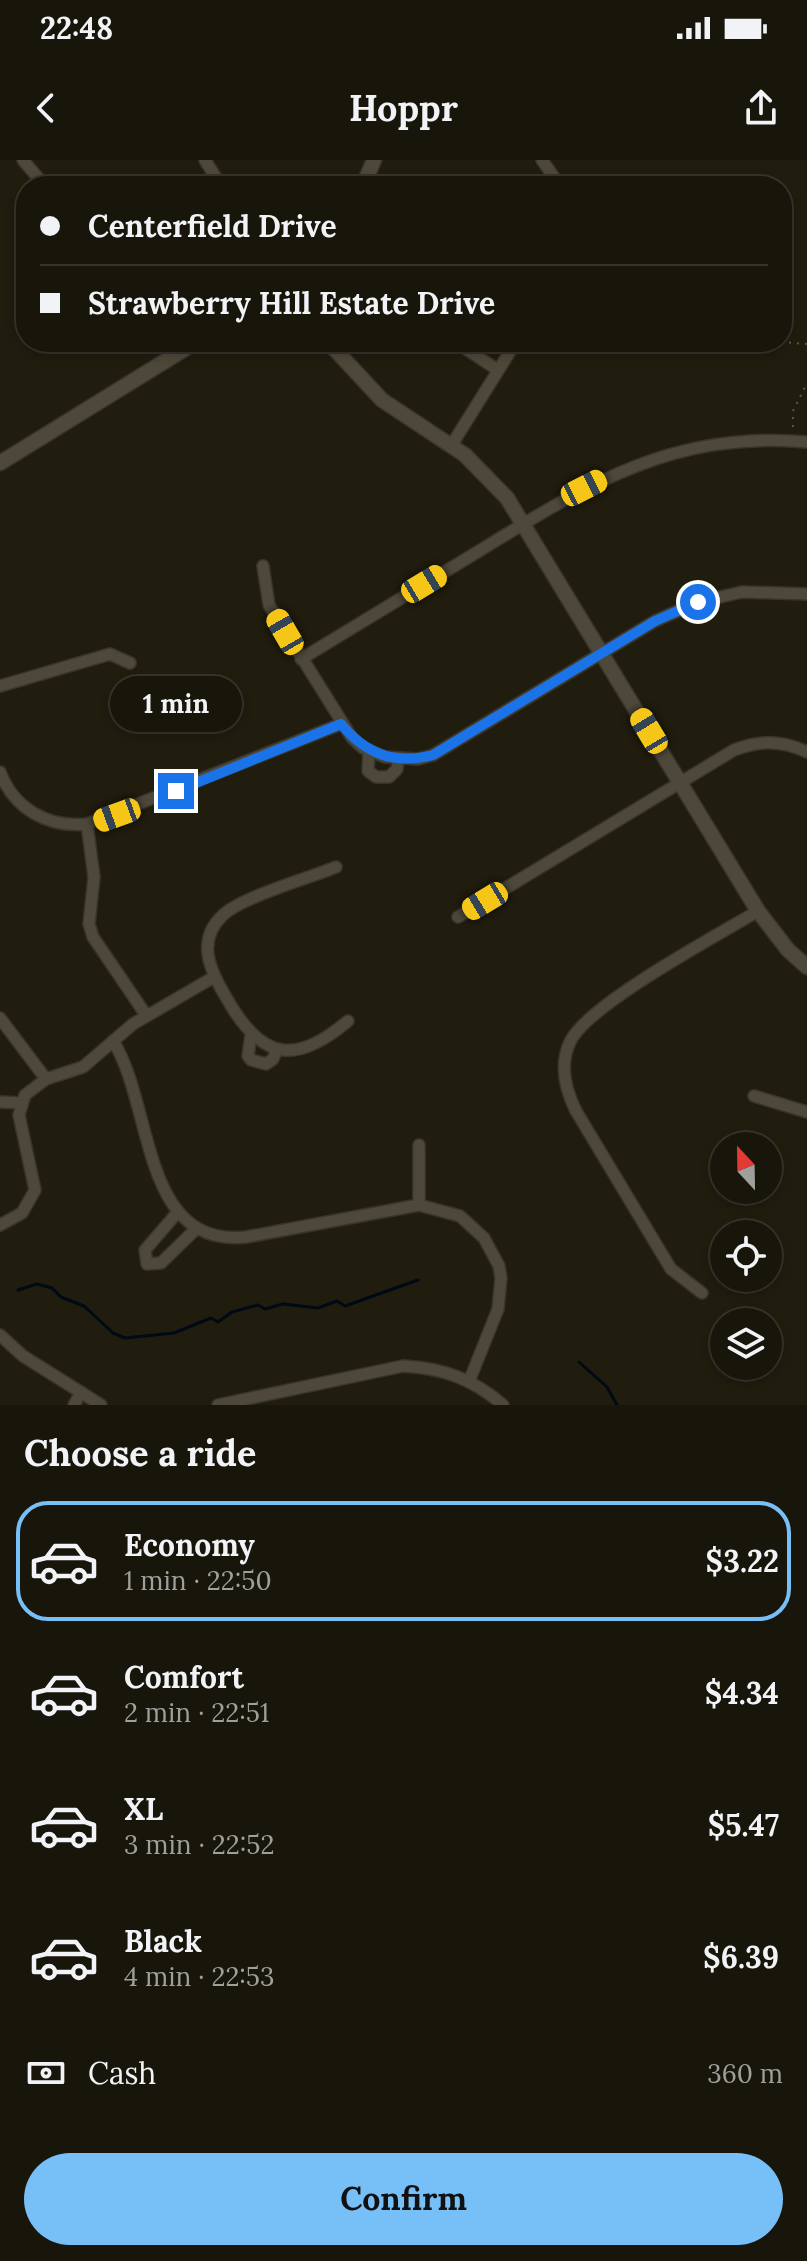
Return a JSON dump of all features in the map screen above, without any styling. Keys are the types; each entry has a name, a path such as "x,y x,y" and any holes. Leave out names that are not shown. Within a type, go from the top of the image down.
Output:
{"street":[{"path":"23,160 37,176"},
{"path":"0,463 180,352"},
{"path":"337,352 382,400 451,446 493,481 523,524 758,911 788,950 807,967"},
{"path":"470,352 498,370"},
{"path":"451,446 510,352"},
{"path":"301,659 611,474 668,453 739,440 807,442"},
{"path":"263,566 269,605 341,724 369,750 398,759 433,755 655,621 698,602 742,592 807,594"},
{"path":"0,686 110,654 130,663"},
{"path":"0,772 11,794 31,813 58,823 87,824 341,724"},
{"path":"458,917 748,745 779,742 807,752"},
{"path":"369,750 368,771 376,777 389,777 397,769 398,759"},
{"path":"87,824 94,864 89,924 93,937 146,1015"},
{"path":"336,867 226,912 211,932 207,954 214,977 254,1038 277,1049 294,1050 316,1042 348,1021"},
{"path":"702,1293 671,1269 576,1111 566,1088 566,1058 572,1039 593,1013 758,911"},
{"path":"0,1225 22,1213 35,1190 19,1115 25,1095 46,1079 83,1067 146,1015 214,977"},
{"path":"0,1018 46,1079"},
{"path":"254,1038 248,1056 251,1060 266,1064 273,1059 277,1049"},
{"path":"113,1041 126,1064 161,1182 177,1213 196,1229 231,1239 419,1205 449,1211 474,1226 499,1266 501,1297 470,1379"},
{"path":"754,1096 807,1112"},
{"path":"0,1102 21,1103"},
{"path":"419,1145 419,1205"},
{"path":"177,1213 145,1250 147,1264 161,1263 196,1229"},
{"path":"0,1335 23,1356 101,1405"},
{"path":"218,1405 403,1366 424,1367 470,1379 503,1405"},
{"path":"74,1405 81,1392"}],"path":[{"path":"793,427 793,411 807,383"}],"waterway":[{"path":"18,1290 37,1284 52,1288 61,1297 84,1306 113,1333 125,1338 174,1333 211,1318 218,1322 232,1312 258,1305 265,1309 283,1304 318,1308 337,1301 345,1306 418,1280"},
{"path":"579,1362 607,1387 617,1405"}],"route":[{"path":"176,791 341,724 363,748 385,757 418,759 433,755 655,621 698,602"}]}
